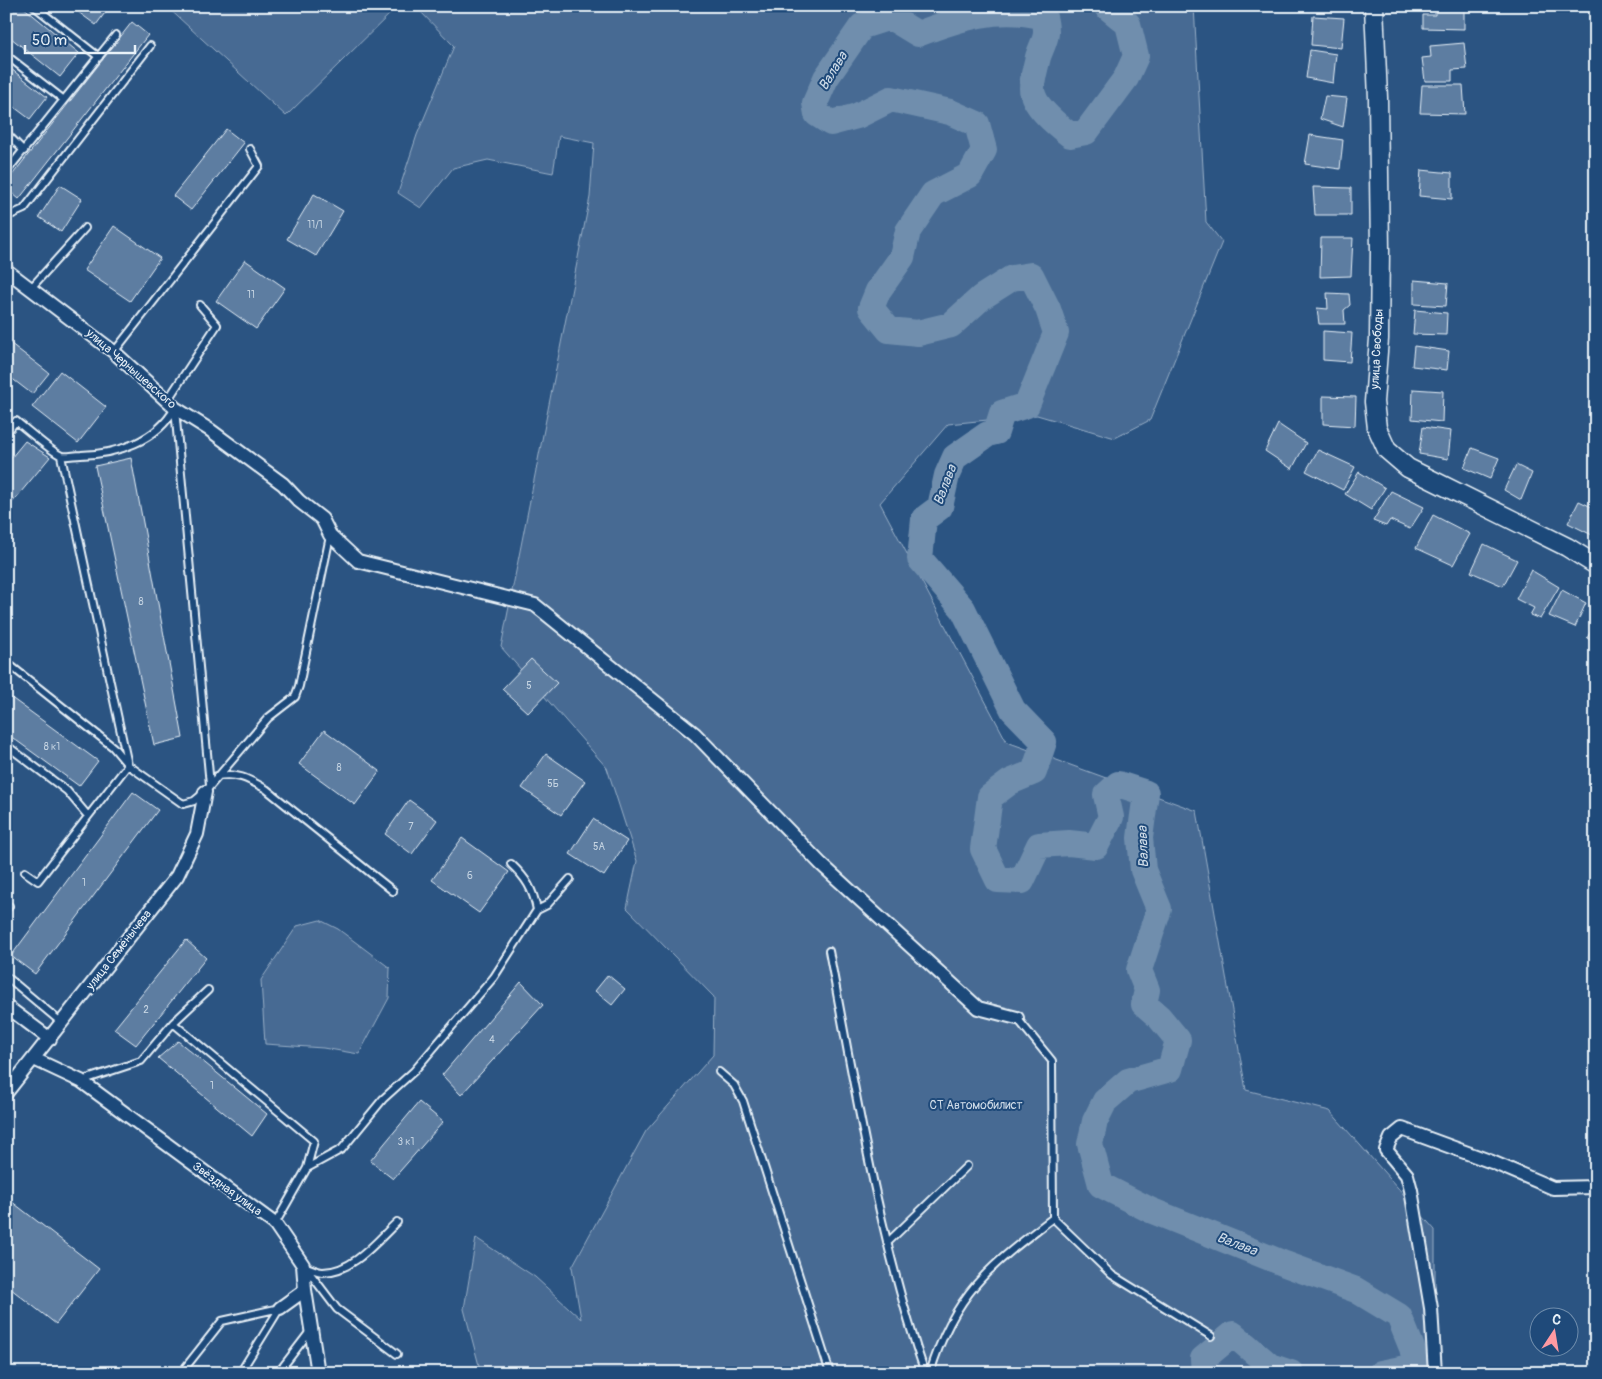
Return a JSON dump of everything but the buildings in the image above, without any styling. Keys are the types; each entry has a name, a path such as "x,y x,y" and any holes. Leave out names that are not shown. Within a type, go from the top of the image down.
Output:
{"main road":[{"name":"улица Свободы","path":"1374,6 1378,98 1380,252 1379,339 1374,402 1377,428 1387,450 1408,468 1567,547 1596,565"}],"street":[{"name":"улица Чернышевского","path":"6,270 114,352 171,404 210,430 283,484 299,501 322,519 330,534 358,561 535,605 694,734 821,864 978,1008 1018,1018"},
{"name":"улица Семёнычева","path":"6,1093 50,1040 177,876 197,834 208,788"},
{"path":"6,1006 50,1040"},
{"name":"Звёздная улица","path":"34,1059 81,1081 275,1224"},
{"path":"1435,1373 1431,1308 1411,1190 1407,1175 1386,1150 1391,1138 1402,1129 1492,1162 1553,1188 1596,1187"},
{"path":"275,1224 303,1265 318,1373"},
{"path":"280,1308 305,1290"}],"lane":[{"path":"34,6 99,57"},
{"path":"6,172 116,35"},
{"path":"6,217 24,208 150,46"},
{"path":"6,55 64,100"},
{"path":"6,133 24,151"},
{"path":"114,352 259,166 250,149"},
{"path":"30,288 85,228"},
{"path":"6,433 16,421 62,456 89,455 116,450 144,440 167,423 171,404 217,325 200,305"},
{"path":"171,404 208,788"},
{"path":"62,456 128,765"},
{"path":"6,662 113,747 128,765 183,804 194,801 208,788 268,718 295,697 299,686 330,534"},
{"path":"6,745 68,791 88,816"},
{"path":"25,872 38,881 128,765"},
{"path":"217,776 233,774 249,779 266,789 393,891"},
{"path":"510,864 526,878 534,893 537,910"},
{"path":"307,1168 342,1149 383,1099 414,1071 494,976 537,910 547,905 570,879"},
{"path":"829,951 887,1243 909,1326 925,1373"},
{"path":"6,976 62,1023"},
{"path":"81,1081 141,1062 173,1024 208,990"},
{"path":"1018,1018 1052,1061 1053,1218 1112,1275 1211,1336"},
{"name":"Звёздная улица","path":"173,1024 314,1140 307,1168 275,1224"},
{"path":"719,1072 734,1085 743,1101 830,1373"},
{"path":"887,1243 966,1166"},
{"path":"930,1373 949,1323 976,1282 1003,1256 1053,1218"},
{"path":"303,1265 321,1272 337,1270 363,1255 397,1222"},
{"path":"303,1265 337,1309 397,1354"},
{"path":"181,1373 222,1320 280,1308"},
{"path":"240,1373 280,1308"},
{"path":"278,1373 311,1330"}],"green space":[{"path":"166,6 398,6 286,116"},
{"name":"СТ Автомобилист","path":"415,6 1194,6 1206,222 1222,242 1150,420 1115,438 1037,415 948,424 880,503 1007,742 1197,811 1246,1090 1330,1111 1435,1230 1435,1373 481,1373 464,1309 476,1238 535,1277 581,1319 572,1267 646,1131 713,1055 714,997 627,908 637,861 607,768 501,647 590,197 594,143 559,136 553,173 488,160 453,168 421,208 398,193 417,135 454,46"},
{"path":"320,920 338,929 390,968 389,998 359,1054 323,1048 265,1044 261,980 297,926"}],"waterway":[{"name":"Валава","path":"1106,6 1128,24 1136,56 1126,78 1086,132 1070,135 1046,114 1036,101 1032,84 1038,57 1046,34 1044,17 1012,12 964,18 918,34 890,17 862,26 826,78 815,103 817,114 831,123 857,116 891,99 950,112 977,124 984,150 970,175 933,194 908,231 902,257 878,291 871,308 889,330 918,333 951,325 982,297 1012,278 1031,275 1048,309 1056,333 1027,405 1002,413 996,432 988,434 955,457 947,475 940,507 924,519 920,559 963,609 1013,710 1044,742 1034,772 1010,782 990,797 983,849 998,880 1022,881 1039,845 1069,843 1096,846 1111,817 1106,795 1118,784 1146,793 1140,838 1143,870 1159,909 1139,970 1147,990 1144,1004 1159,1017 1178,1040 1170,1069 1128,1081 1105,1101 1095,1121 1090,1144 1101,1185 1150,1210 1356,1290 1399,1316 1412,1348 1416,1366 1381,1373"},
{"name":"Валава","path":"1204,1373 1203,1359 1233,1334 1270,1366 1291,1373"}]}
